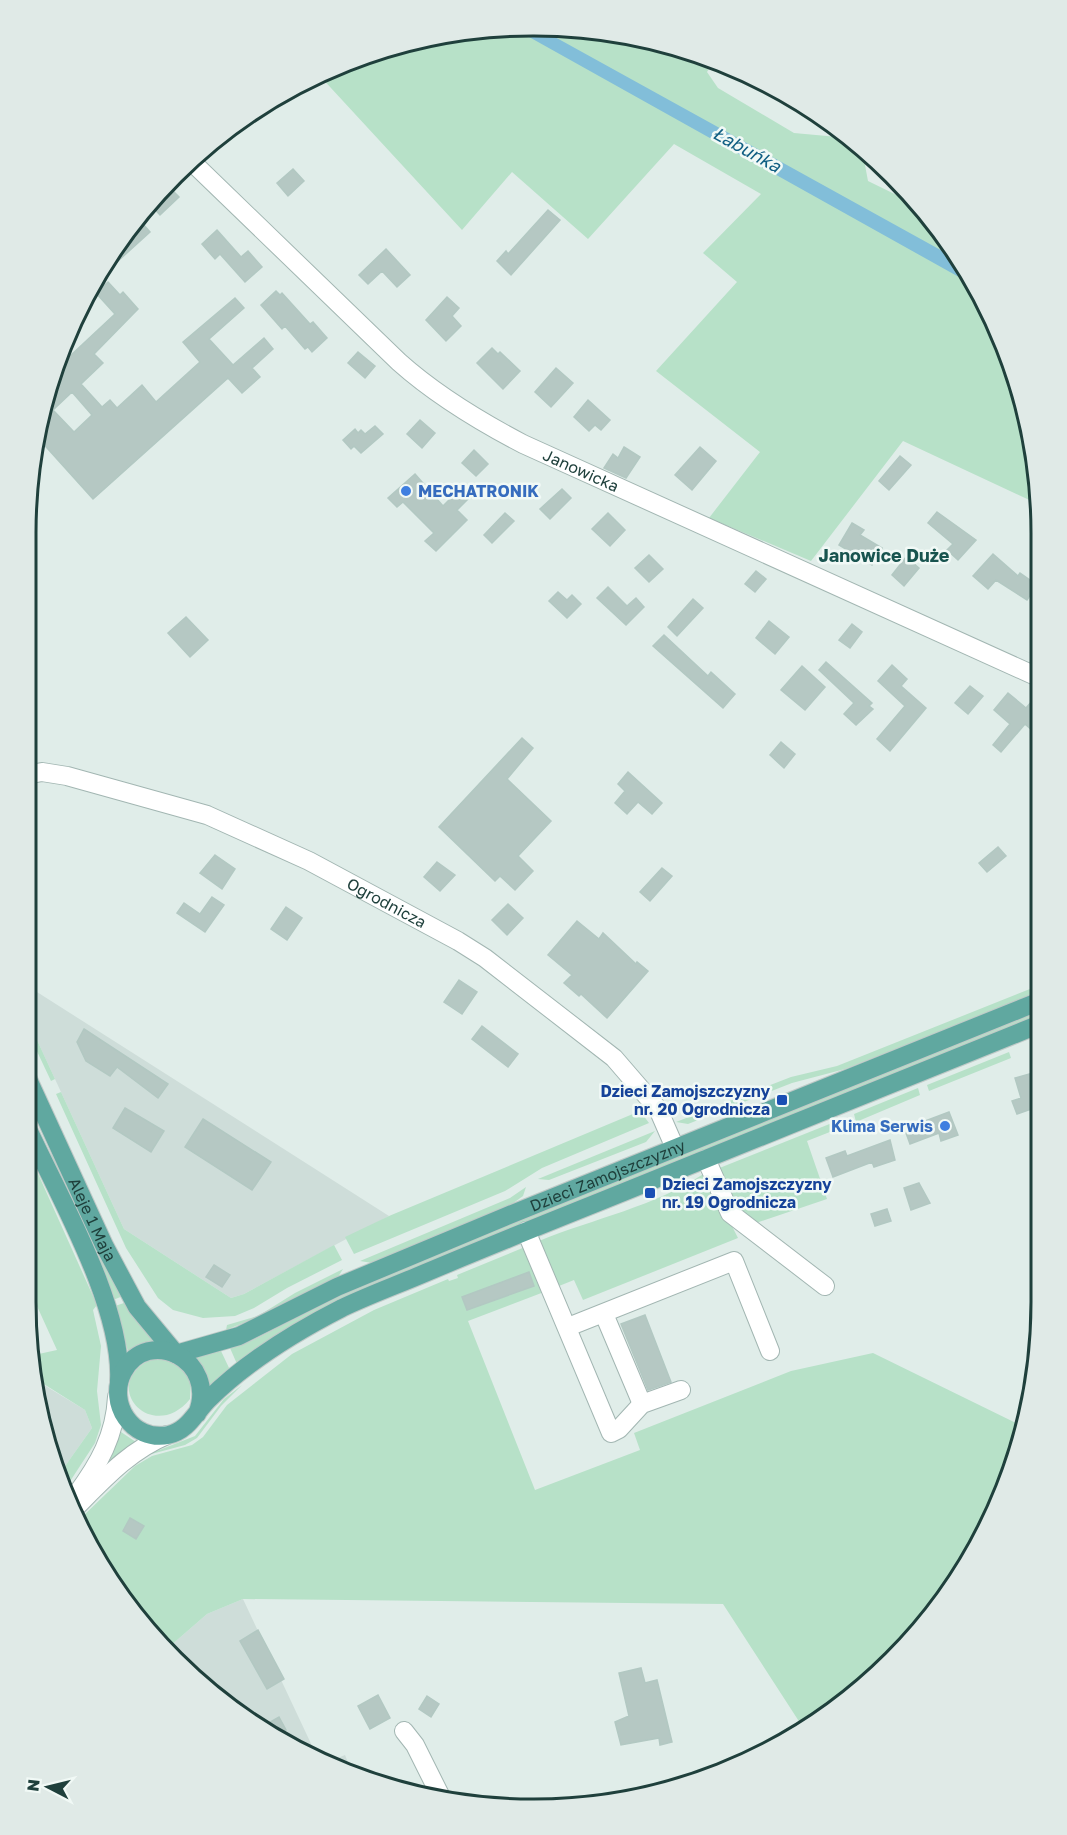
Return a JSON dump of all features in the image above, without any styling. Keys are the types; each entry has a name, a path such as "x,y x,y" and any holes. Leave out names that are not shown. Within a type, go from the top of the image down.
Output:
{"main road":[{"name":"Dzieci Zamojszczyzny","path":"176,1354 239,1336 358,1278 1031,1006"},
{"name":"Dzieci Zamojszczyzny","path":"197,1413 210,1398 239,1374 309,1326 343,1308 526,1231 1031,1028"},
{"name":"Aleje 1 Maja","path":"36,1097 136,1307 176,1354"},
{"name":"Aleje 1 Maja","path":"36,1153 102,1295 117,1346 118,1390"},
{"path":"155,1351 176,1354 185,1359 198,1374 202,1394 197,1413 184,1428 167,1435 150,1434 134,1427 123,1413 118,1390 124,1370 138,1357 155,1351"}],"street":[{"name":"Janowicka","path":"197,167 404,367 430,388 468,413 523,444 1031,674"},
{"name":"Ogrodnicza","path":"36,773 53,773 207,815 309,861 465,945 614,1058 658,1109 675,1148"},
{"path":"36,1134 51,1131"},
{"path":"706,1159 730,1213 825,1286"},
{"path":"526,1231 611,1433 619,1429 642,1404 681,1390"},
{"path":"568,1327 734,1261 770,1351"},
{"path":"604,1314 642,1404"},
{"path":"76,1496 108,1445 116,1413 118,1390"},
{"path":"79,1504 131,1455 167,1435"},
{"path":"405,1731 415,1745 437,1789"}],"shaded area":[{"path":"36,991 389,1216 244,1294 231,1298 124,1229 36,1038"},
{"path":"43,1385 85,1410 92,1428 64,1467 53,1430"},
{"path":"243,1599 313,1748 257,1715 231,1696 205,1676 173,1644 207,1614"},
{"path":"345,1755 348,1763 337,1758"}],"green space":[{"path":"534,36 598,40 662,53 709,68 707,72 718,88 794,133 833,137 836,139 864,161 868,181 899,196 928,231 947,257 980,313 1005,374 1021,436 1030,500 903,441 811,561 709,518 760,452 656,371 737,282 703,253 761,194 674,144 588,239 512,172 462,230 325,82 374,62 405,53 469,40 501,37"},
{"path":"1031,989 1031,996 845,1069 792,1083 688,1124 676,1122 791,1077 837,1066"},
{"path":"1031,1014 1031,1020 537,1218 237,1364 230,1348 253,1340 356,1288 531,1214"},
{"path":"36,1038 55,1079 51,1081 36,1049"},
{"path":"1009,1052 1011,1058 929,1091 927,1085"},
{"path":"918,1088 920,1095 856,1122 854,1114"},
{"path":"61,1092 124,1229 231,1298 244,1294 334,1245 342,1260 235,1316 203,1318 173,1310 158,1298 126,1248 56,1094"},
{"path":"640,1111 649,1123 542,1168 505,1191 354,1254 345,1237 389,1216"},
{"path":"837,1121 840,1128 807,1141 827,1199 753,1224 738,1213 717,1169"},
{"path":"655,1131 646,1142 549,1180 538,1179"},
{"path":"53,1154 123,1296 113,1300 49,1156"},
{"path":"36,1169 97,1305 93,1310 101,1346 97,1391 101,1425 95,1443 70,1481 64,1467 92,1428 85,1410 43,1384 39,1354 57,1350 36,1304"},
{"path":"705,1173 738,1238 583,1300 574,1280 559,1286 539,1241 665,1195"},
{"path":"526,1187 523,1196 512,1204 372,1263 360,1261 510,1198"},
{"path":"525,1247 544,1292 468,1321 535,1490 640,1450 634,1433 791,1371 873,1353 1016,1423 1005,1461 980,1522 964,1550 947,1578 908,1630 862,1676 799,1722 723,1604 243,1599 207,1614 173,1644 159,1630 120,1578 84,1515 135,1466 152,1456 192,1445 203,1437 227,1405 292,1354 374,1310 448,1279 449,1281 458,1278 457,1275"},
{"path":"343,1269 338,1277 282,1307 226,1330 227,1325 258,1316 295,1293"},
{"path":"127,1302 157,1342 129,1355 115,1306"},
{"path":"221,1351 230,1370 208,1387 194,1358"},
{"path":"153,1358 175,1361 191,1379 190,1399 175,1412 161,1416 147,1413 136,1406 130,1395 130,1382 137,1369"},
{"path":"242,1385 221,1406 197,1438 185,1445 144,1456 195,1436 224,1399"},
{"path":"121,1432 136,1442 109,1463 109,1462"}],"water":[{"name":"Łabuńka","path":"528,36 554,37 943,251 959,277"}],"building":[{"path":"293,169 304,181 288,196 277,183"},
{"path":"173,191 179,197 160,215 155,210"},
{"path":"548,210 560,220 511,275 497,261 506,251 508,254"},
{"path":"144,225 150,232 117,262"},
{"path":"217,230 241,257 248,251 262,267 245,282 220,254 215,259 202,244"},
{"path":"386,249 410,275 397,287 382,271 368,284 359,275"},
{"path":"108,282 120,295 123,292 138,309 94,354 103,363 81,384 102,407 110,400 117,408 142,385 156,402 200,362 183,342 235,298 244,308 209,339 233,365 264,338 273,349 252,368 260,377 242,393 228,378 93,499 44,445 53,405 68,358 115,314 97,295","holes":["72,392 92,415 74,432 53,410"]},
{"path":"276,291 280,295 282,293 310,324 313,322 327,338 312,352 308,347 305,349 285,326 282,329 261,305"},
{"path":"447,297 459,308 452,316 461,326 446,341 426,320"},
{"path":"492,348 498,354 500,352 520,371 503,389 477,363"},
{"path":"358,352 375,366 365,378 348,363"},
{"path":"556,368 573,383 551,407 535,392"},
{"path":"588,400 610,420 601,430 595,425 589,431 574,417"},
{"path":"420,420 435,433 422,448 407,434"},
{"path":"375,426 383,434 361,453 354,446 351,449 343,440 355,429 358,433 361,430 365,434"},
{"path":"624,447 640,457 626,478 604,468 613,454 618,458"},
{"path":"700,447 716,461 692,490 675,475"},
{"path":"474,450 488,464 476,476 462,463"},
{"path":"900,456 911,465 889,490 879,481"},
{"path":"415,474 443,506 459,490 468,499 457,510 467,520 436,551 425,541 434,533 403,502 397,507 388,498"},
{"path":"562,489 571,498 550,519 540,509"},
{"path":"937,512 976,540 958,560 947,550 953,544 928,523"},
{"path":"505,513 514,521 492,543 484,535"},
{"path":"608,513 625,530 610,546 592,529"},
{"path":"852,523 864,530 860,535 882,548 872,565 839,545"},
{"path":"993,554 1018,576 1020,573 1031,581 1031,594 1027,600 996,580 988,589 973,576"},
{"path":"649,555 663,569 649,582 635,568"},
{"path":"906,557 919,568 904,586 892,575"},
{"path":"756,571 766,579 755,592 745,584"},
{"path":"608,587 627,606 636,598 644,607 626,625 597,598"},
{"path":"558,592 567,600 572,595 581,604 567,618 549,601"},
{"path":"693,599 703,608 677,636 668,627"},
{"path":"186,617 208,640 190,657 168,633"},
{"path":"769,621 789,637 775,654 756,638"},
{"path":"852,624 862,632 850,648 839,640"},
{"path":"664,635 708,676 711,672 735,694 723,708 653,646"},
{"path":"826,662 872,703 869,706 873,709 856,725 844,714 854,703 819,670"},
{"path":"892,665 907,679 901,686 926,708 890,751 877,739 905,706 878,681"},
{"path":"802,666 825,687 805,710 781,690"},
{"path":"970,686 983,696 968,714 955,703"},
{"path":"1008,693 1026,708 1031,702 1031,729 1025,724 1001,752 993,745 1010,724 994,710"},
{"path":"522,738 533,748 507,779 551,821 518,856 533,871 515,890 500,876 495,881 439,827"},
{"path":"781,742 795,754 784,768 770,755"},
{"path":"628,772 662,803 652,814 638,802 627,814 615,803 625,791 618,784"},
{"path":"998,847 1006,856 987,872 979,863"},
{"path":"215,855 235,869 222,889 200,873"},
{"path":"437,862 455,875 440,891 424,877"},
{"path":"662,868 672,876 650,901 640,892"},
{"path":"212,897 224,905 205,932 177,913 184,903 200,914"},
{"path":"508,904 523,918 507,935 492,920"},
{"path":"286,907 302,918 287,940 271,929"},
{"path":"577,921 599,939 603,933 636,964 637,962 648,971 607,1018 581,994 579,996 564,983 572,975 548,955"},
{"path":"459,980 477,992 462,1014 444,1002"},
{"path":"482,1026 518,1054 508,1067 472,1039"},
{"path":"84,1029 168,1084 158,1098 117,1067 110,1076 86,1061 77,1042"},
{"path":"1031,1074 1031,1109 1017,1114 1012,1101 1021,1098 1015,1078"},
{"path":"125,1108 164,1131 151,1152 113,1128"},
{"path":"949,1112 958,1135 941,1141 939,1133 910,1144 906,1133 922,1127 920,1123"},
{"path":"203,1119 271,1162 252,1190 185,1147"},
{"path":"890,1140 895,1160 874,1167 872,1162 833,1177 826,1158 845,1151 847,1156"},
{"path":"919,1183 930,1203 911,1210 904,1188"},
{"path":"887,1209 891,1221 875,1226 871,1214"},
{"path":"214,1265 230,1275 222,1287 206,1277"},
{"path":"529,1272 534,1286 467,1310 462,1297"},
{"path":"645,1315 671,1382 648,1390 621,1324"},
{"path":"130,1518 144,1526 136,1539 123,1531"},
{"path":"258,1630 284,1679 267,1689 240,1641"},
{"path":"641,1668 645,1683 657,1680 672,1742 660,1745 659,1738 621,1745 615,1722 629,1716 619,1673"},
{"path":"378,1695 390,1718 370,1729 358,1706"},
{"path":"427,1696 439,1704 431,1717 419,1709"},
{"path":"279,1717 286,1730 284,1731 269,1723"}],"place":[{"name":"MECHATRONIK","path":"406,491"},
{"name":"Dzieci Zamojszczyzny nr. 20 Ogrodnicza","path":"782,1100"},
{"name":"Klima Serwis","path":"945,1126"},
{"name":"Dzieci Zamojszczyzny nr. 19 Ogrodnicza","path":"650,1193"}],"district":[{"name":"Janowice Duże","path":"884,555"}]}
